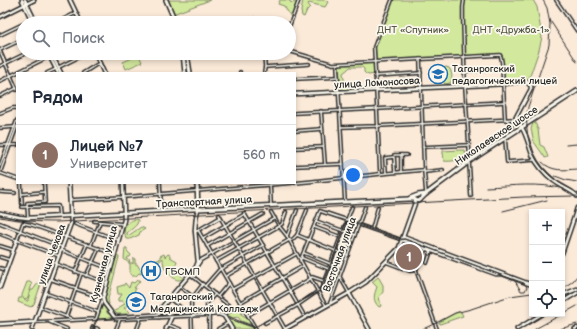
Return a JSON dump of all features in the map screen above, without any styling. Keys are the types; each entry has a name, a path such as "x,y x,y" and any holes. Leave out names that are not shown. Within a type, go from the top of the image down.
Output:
{"main road":[{"path":"23,0 32,16"},
{"path":"0,17 34,0"},
{"path":"70,0 78,16"},
{"path":"166,0 173,16"},
{"path":"54,60 59,72"},
{"path":"98,60 104,72"},
{"path":"184,60 185,72"},
{"path":"188,60 190,72"},
{"name":"улица Ломоносова","path":"296,94 503,84 526,81 531,86 516,118"},
{"name":"Николаевское шоссе","path":"417,201 513,132 577,90"},
{"path":"516,118 522,127 535,160 539,166 550,178 577,196"},
{"name":"улица Чехова","path":"32,328 71,223 69,184"},
{"name":"Кузнечная улица","path":"103,298 123,224 123,184"},
{"path":"159,315 162,307 196,267 198,258 197,231 195,224 198,209 197,184"},
{"path":"408,199 417,195 426,194"},
{"path":"417,195 415,196 417,201"},
{"path":"329,304 366,282 399,248 417,201 420,197 417,195"},
{"path":"408,199 417,201"},
{"name":"Транспортная улица","path":"0,213 28,218 408,199"},
{"path":"565,245 576,215 577,208"},
{"path":"403,239 496,274 503,274"},
{"path":"403,239 529,284"},
{"path":"0,287 1,280 17,240"},
{"path":"565,294 577,289"},
{"path":"349,293 369,329"},
{"path":"565,300 577,293"},
{"path":"103,298 102,304 116,319 141,318 159,315 172,316 217,314 222,315 232,329"},
{"name":"Восточная улица","path":"285,329 329,304"},
{"path":"166,329 172,316"},
{"path":"517,329 535,317"},
{"path":"0,324 34,322"}],"street":[{"path":"293,16 299,0"},
{"path":"380,173 375,76 375,45 392,0"},
{"path":"464,0 462,7 471,196"},
{"path":"556,0 577,31"},
{"path":"70,16 76,13"},
{"path":"0,36 16,27"},
{"path":"16,43 0,51 16,86"},
{"path":"296,53 334,64 500,55 504,119"},
{"path":"0,66 16,58"},
{"path":"420,59 426,194"},
{"path":"18,72 40,60"},
{"path":"49,72 74,60"},
{"path":"264,60 264,72"},
{"path":"85,72 91,67 100,64"},
{"path":"265,67 309,64"},
{"path":"337,64 345,202"},
{"path":"465,71 502,69"},
{"path":"0,81 16,73"},
{"path":"375,76 421,73"},
{"path":"296,79 338,77"},
{"path":"0,96 16,88"},
{"path":"296,112 504,102"},
{"path":"0,113 16,108"},
{"path":"321,111 324,164"},
{"path":"341,127 467,122 516,118"},
{"path":"516,118 506,137 507,162 535,160"},
{"path":"504,119 512,124"},
{"path":"0,128 16,127 0,166"},
{"path":"510,128 513,132"},
{"path":"296,131 322,129"},
{"path":"0,145 16,144"},
{"path":"9,145 0,173 16,179"},
{"path":"423,147 469,145"},
{"path":"296,148 324,147"},
{"path":"394,155 408,155"},
{"path":"401,155 402,172"},
{"path":"386,173 385,158 394,157 395,172"},
{"path":"296,166 343,164"},
{"path":"296,183 380,173 443,170"},
{"path":"21,184 22,204"},
{"path":"28,218 27,203 45,202 44,184"},
{"path":"160,184 161,203"},
{"path":"70,200 124,197 270,184 270,206"},
{"path":"0,192 15,193"},
{"path":"22,194 44,192"},
{"path":"22,207 58,206 59,216"},
{"path":"300,261 320,211 346,220 352,207"},
{"path":"372,229 378,207"},
{"name":"Восточная улица","path":"329,304 365,208"},
{"path":"287,236 297,210"},
{"path":"225,277 289,240 292,240 297,235 307,210"},
{"path":"271,212 287,236 326,306"},
{"path":"216,261 282,224 286,212"},
{"path":"203,238 244,214 305,318"},
{"path":"207,246 263,214"},
{"path":"219,215 285,329"},
{"path":"221,217 197,231 203,238 255,328"},
{"path":"196,267 201,260 274,218"},
{"path":"94,221 123,224"},
{"path":"316,221 355,235"},
{"path":"91,245 100,222"},
{"path":"265,323 298,305 321,289 346,223 351,222 403,239"},
{"path":"0,223 110,269"},
{"path":"17,240 23,223 66,236 114,254"},
{"path":"75,224 118,240"},
{"path":"314,227 341,238"},
{"path":"0,234 59,256"},
{"path":"297,235 348,255"},
{"path":"75,272 86,244"},
{"path":"205,286 221,269 263,245"},
{"path":"0,246 13,250"},
{"path":"86,276 99,248"},
{"path":"426,248 416,270 437,329"},
{"path":"427,263 431,250"},
{"path":"304,253 331,264 342,272"},
{"path":"232,289 296,254"},
{"path":"0,257 10,260"},
{"path":"302,258 329,269"},
{"path":"386,262 410,272 416,270"},
{"path":"56,264 107,283"},
{"path":"222,315 303,266"},
{"path":"0,268 6,270"},
{"path":"66,317 81,274"},
{"path":"190,274 233,309"},
{"path":"248,316 312,277 324,281"},
{"path":"340,277 349,293"},
{"path":"50,279 103,298"},
{"path":"218,296 229,283"},
{"path":"192,329 191,300 203,284"},
{"path":"179,286 193,297"},
{"path":"45,293 98,312"},
{"path":"209,329 207,303 215,294"},
{"path":"169,298 186,312 192,314"},
{"name":"Кузнечная улица","path":"73,320 95,319 102,304"},
{"path":"40,307 73,320"},
{"path":"115,317 159,315"},
{"path":"140,329 137,328 141,318"},
{"path":"116,329 120,319"},
{"path":"34,322 73,320"},
{"path":"48,322 67,329"},
{"path":"218,329 228,323"},
{"path":"169,324 180,329"},
{"path":"32,328 37,329"}],"green space":[{"path":"167,0 210,0 173,14"},
{"path":"280,0 290,0 290,2 293,3 296,0 299,0 296,8 293,8 295,9 292,16 284,6 278,4"},
{"path":"303,0 325,0 328,2 325,7 309,3 308,4 310,7 304,17 302,16 301,11"},
{"path":"392,0 533,0 537,7 542,37 529,79 504,82 501,55 376,61 375,46"},
{"path":"128,60 141,60 142,62 126,69 123,62"},
{"path":"375,63 374,74 366,74 362,67 350,67 343,73 345,86 354,81 354,87 356,89 358,88 355,90 341,90 339,67 341,64"},
{"path":"446,67 450,69 452,78 450,83 445,84 442,72 443,68"},
{"path":"533,123 535,123 538,129 540,145 544,147 548,157 545,158 534,142 531,129"},
{"path":"465,150 466,157 444,161 443,151"},
{"path":"135,219 138,220 138,222 136,226 127,233 128,236 141,227 145,229 140,232 139,235 126,239 124,230 125,226"},
{"path":"125,248 127,248 127,251 131,255 127,259 133,264 133,259 135,258 135,264 137,264 141,274 139,273 136,276 132,276 130,274 130,264 124,259"},
{"path":"164,254 165,257 168,254 177,261 174,270 180,269 180,274 184,279 176,280 171,276 165,269 163,258 155,265 153,264 155,261 160,259 160,256"},
{"path":"117,256 119,257 108,299 109,304 107,306 104,299"},
{"path":"378,277 383,285 383,292 379,297 381,306 379,307 375,302 374,297 377,287 372,282"},
{"path":"137,280 140,281 134,288 136,288 131,299 136,301 135,304 129,304 124,308 130,312 126,314 117,314 114,311 125,304 123,301 118,301 118,298 122,294 118,294 117,287 124,285 125,283 129,288 131,282 134,283"},
{"path":"27,282 32,284 28,297 26,299 23,298 27,301 31,290 33,290 38,283 41,284 34,304 31,307 18,302 19,298 22,298"},
{"path":"103,304 107,309 107,313 111,314 113,317 112,318 97,318"},
{"path":"241,307 243,311 241,314 249,319 252,325 241,321 238,317 233,318 227,315"},
{"path":"458,312 461,312 463,316 440,324 439,322"},
{"path":"226,318 254,328 255,329 233,329"}],"tram line":[{"path":"92,329 96,320 98,319 217,312 221,313 255,327 319,291 336,251 345,224 350,221 401,239 405,239 524,283 527,287 525,291 521,291 515,281 511,279 404,239 401,240 350,222 345,225 329,269 320,291 255,327 233,320 221,313 217,313 98,320 93,329"}],"railway":[{"path":"543,0 547,8 550,24 549,45 528,107 527,133 530,146 541,167 560,184 573,190"},
{"path":"551,22 577,62"},
{"path":"566,145 577,144"},
{"path":"542,162 554,169 577,169"},
{"path":"555,176 577,182"},
{"path":"486,187 535,185 564,189"},
{"path":"0,217 28,221 57,222 524,197 577,196"},
{"path":"503,211 547,200"},
{"path":"565,287 577,276"},
{"path":"423,329 455,313 510,296 529,293"},
{"path":"535,329 577,306"},
{"path":"560,329 577,324"}],"place":[{"name":"Таганрогский педагогический лицей","path":"438,74"},
{"name":"Лицей №7","path":"409,257"},
{"name":"ГБСМП","path":"151,271"},
{"name":"Таганрогский Медицинский Колледж","path":"136,302"}],"park label":[{"name":"ДНТ «Спутник»","path":"413,29"},
{"name":"ДНТ «Дружба-1»","path":"511,29"}]}
